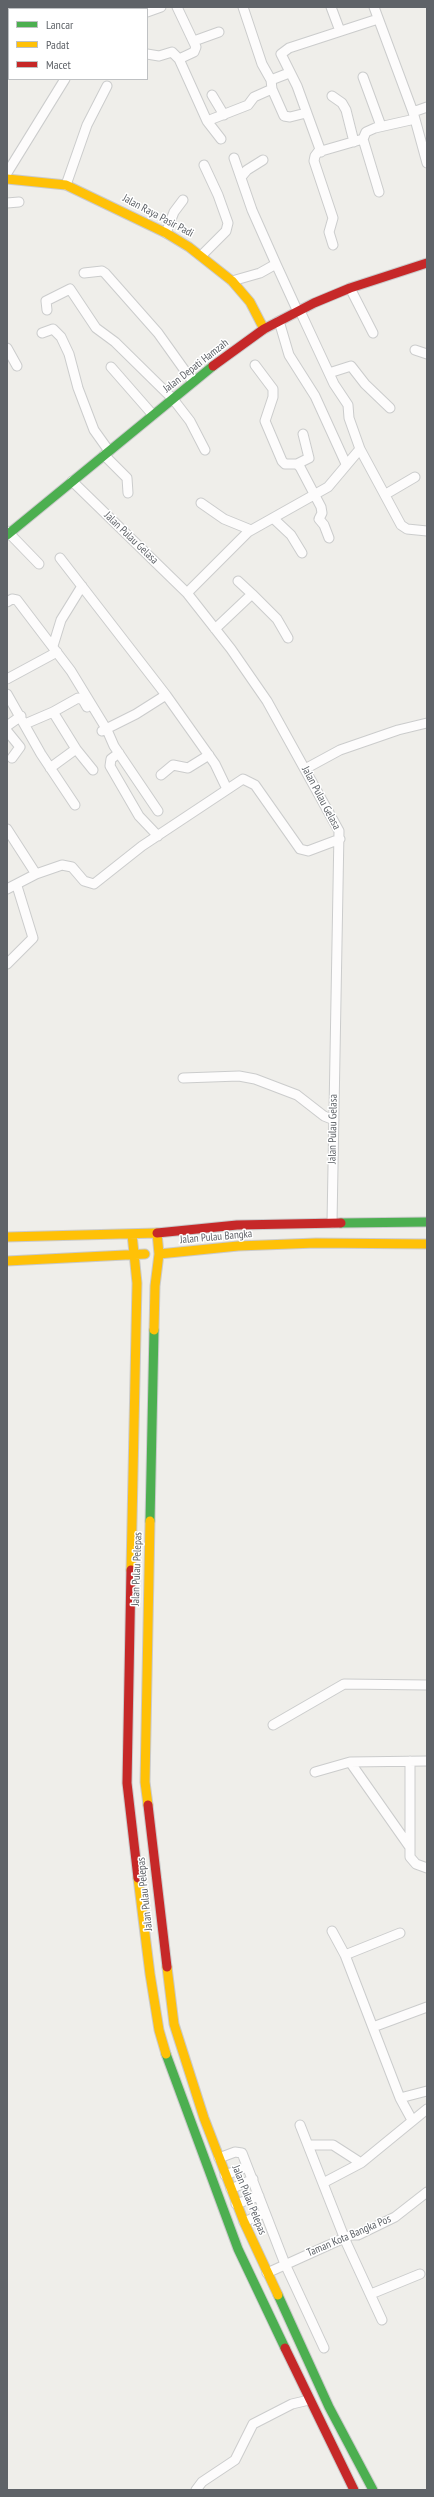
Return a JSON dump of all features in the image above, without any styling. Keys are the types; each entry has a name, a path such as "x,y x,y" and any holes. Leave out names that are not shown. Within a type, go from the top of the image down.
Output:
{"main road":[{"name":"Jalan Raya Pasir Padi","path":"7,179 66,185 166,233 201,256 232,281 250,302 264,329"},
{"name":"Jalan Depati Hamzah","path":"8,533 194,382 264,329 350,288 427,263"},
{"name":"Jalan Pulau Bangka","path":"7,1237 132,1234 237,1224 427,1222"},
{"name":"Jalan Pulau Pelepas","path":"157,1232 158,1254 154,1316 145,1782 174,2024 204,2118 236,2204 335,2418 373,2490"},
{"name":"Jalan Pulau Pelepas","path":"132,1234 137,1283 128,1783 150,1974 159,2030 190,2122 238,2249 309,2400 354,2490"},
{"name":"Jalan Pulau Bangka","path":"7,1260 158,1254 254,1246 316,1244 427,1244"},
{"path":"190,2122 204,2118"}],"street":[{"path":"148,12 161,7"},
{"path":"177,7 196,46 194,52 179,59"},
{"path":"243,7 262,64 285,117 306,113"},
{"path":"331,7 340,31"},
{"path":"374,7 414,115 427,163"},
{"path":"321,152 281,54 282,52 340,31 378,19"},
{"path":"194,41 219,32"},
{"path":"148,54 159,56 172,52 179,59 206,121 221,139"},
{"path":"206,121 248,105 254,97 289,73"},
{"path":"363,77 381,126"},
{"path":"7,173 64,80"},
{"path":"66,185 87,125 107,86"},
{"path":"212,95 224,115"},
{"path":"332,96 342,103 346,110 378,192"},
{"path":"333,245 329,232 333,217 314,161 315,156 321,152 358,140 366,132 414,115 427,107"},
{"path":"234,158 242,176 252,210 276,264 329,373 348,405 349,418 360,449 404,527 427,531"},
{"path":"242,176 263,160"},
{"path":"201,256 226,231 228,223 218,194 204,165"},
{"path":"166,233 174,212 183,200"},
{"path":"7,203 19,202"},
{"path":"232,281 260,273 276,264"},
{"path":"84,272 102,271 105,273 133,302 194,382"},
{"path":"350,288 373,333"},
{"path":"47,310 46,301 70,289 96,328 115,342 173,399 190,421 205,450"},
{"path":"279,321 289,355 315,396 346,464"},
{"path":"42,333 53,329 61,337 69,354 80,393 94,430 107,453 127,478 128,493"},
{"path":"7,348 16,366"},
{"path":"415,350 427,354"},
{"path":"255,365 273,389 273,397 265,421 282,461 285,464 297,464 309,458 303,434"},
{"path":"329,373 351,366 365,384 390,408"},
{"path":"111,367 154,415"},
{"path":"187,593 251,530 261,523 274,519 328,487 360,449"},
{"path":"297,464 322,512 319,519 324,525 329,538"},
{"path":"386,494 415,477"},
{"name":"Jalan Pulau Gelasa","path":"72,481 187,593 215,629 267,701 333,817 340,839 337,872 332,1223"},
{"path":"201,503 224,519 251,530"},
{"path":"274,519 291,535 302,553"},
{"path":"8,533 39,564"},
{"path":"60,558 166,695 209,755 227,789"},
{"path":"238,581 277,618 288,638"},
{"path":"7,679 55,649 61,620 82,586"},
{"path":"215,629 252,594"},
{"path":"7,602 12,599 17,600 55,649 107,730 119,753 158,810"},
{"path":"7,694 74,806"},
{"path":"7,726 53,712 73,700 80,699 102,731 107,730 166,695"},
{"path":"53,712 76,749 93,770"},
{"path":"306,769 340,750 398,730 427,723"},
{"path":"7,731 20,747 12,758"},
{"path":"50,768 76,749"},
{"path":"119,753 111,759 110,766 139,816 158,836"},
{"path":"161,775 173,766 188,768 209,755"},
{"path":"7,889 17,886 36,874 66,865 72,867 84,881 94,884 158,836 243,779 255,785 300,849 308,851 340,839"},
{"path":"7,829 36,874"},
{"path":"7,964 33,938 17,886"},
{"path":"183,1078 239,1076 255,1078 298,1095 324,1116 334,1120"},
{"path":"273,1725 344,1684 427,1685"},
{"path":"410,1761 409,1846 412,1862 427,1868"},
{"path":"315,1772 350,1762 427,1761"},
{"path":"350,1762 409,1846"},
{"path":"332,1931 345,1955 400,2098 412,2120"},
{"path":"345,1955 400,1933"},
{"path":"373,2027 427,2007"},
{"path":"400,2098 427,2091"},
{"path":"323,2183 361,2163 427,2109"},
{"path":"300,2125 345,2240 382,2320"},
{"path":"308,2145 333,2145 361,2163"},
{"path":"219,2158 239,2151 253,2180 264,2213 286,2267 324,2348"},
{"path":"225,2175 247,2167"},
{"path":"231,2189 253,2180"},
{"name":"Taman Kota Bangka Pos","path":"268,2275 358,2235 407,2209 427,2192"},
{"path":"236,2204 259,2196"},
{"path":"244,2222 264,2213"},
{"path":"371,2294 420,2274"},
{"path":"196,2490 202,2482 235,2460 253,2424 292,2404 309,2400"}],"traffic: fast":[{"path":"7,535 213,366"},
{"path":"341,1223 427,1222"},
{"path":"150,1521 154,1330"},
{"path":"166,2054 238,2249 285,2348"},
{"path":"278,2295 329,2407 373,2490"}],"traffic: slow":[{"path":"7,179 66,185 166,233 189,247 232,281 250,302 264,329"},
{"path":"7,1237 157,1233 159,1254 155,1286 154,1330"},
{"path":"131,1570 137,1283 132,1234"},
{"path":"159,1254 238,1246 316,1243 427,1244"},
{"path":"7,1261 145,1254"},
{"path":"148,1805 145,1782 150,1521"},
{"path":"138,1878 150,1974 159,2030 166,2054"},
{"path":"167,1967 174,2024 204,2118 244,2222 278,2295"}],"traffic: jam":[{"path":"213,366 264,329 314,303 350,288 427,263"},
{"path":"157,1233 237,1225 341,1223"},
{"path":"131,1570 127,1783 138,1878"},
{"path":"148,1805 167,1967"},
{"path":"285,2348 354,2490"}]}
